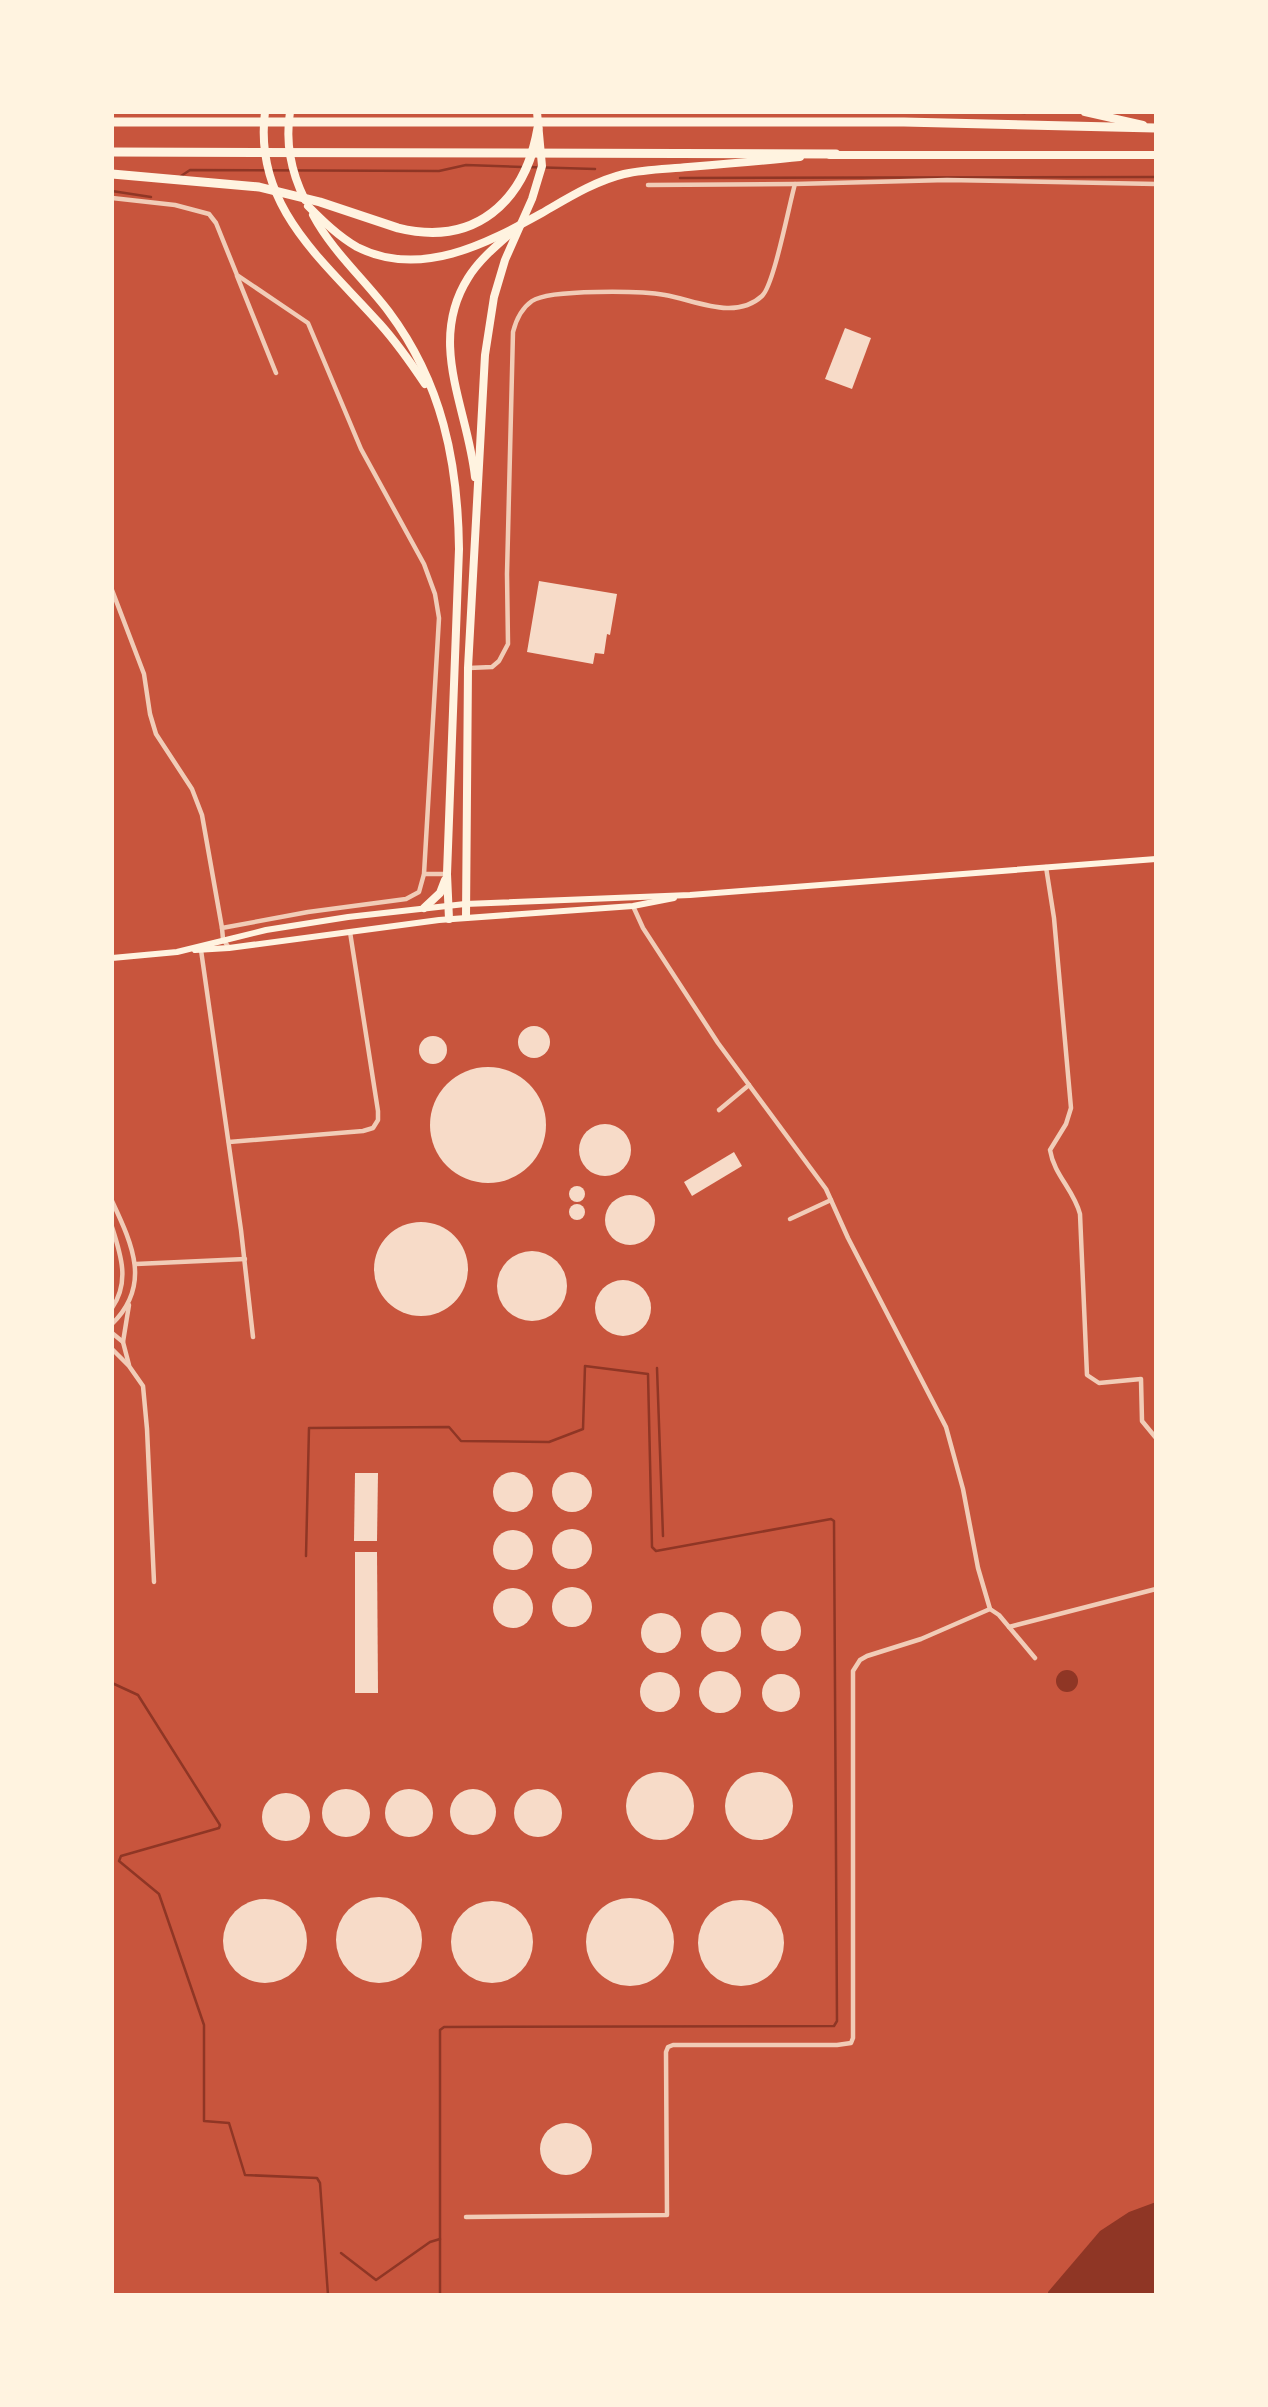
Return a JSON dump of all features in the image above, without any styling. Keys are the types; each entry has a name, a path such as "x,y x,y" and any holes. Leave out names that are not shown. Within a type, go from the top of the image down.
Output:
{"highway":[{"path":"265,112 264,142 270,176 284,211 302,240 397,343 434,398"},
{"path":"290,112 290,158 294,177 308,206 318,224 388,310 407,338 418,358 446,433 458,500 459,549 447,874 449,919"},
{"path":"466,917 468,668 485,355 494,298 505,260 532,199 542,166 537,112"},
{"path":"1085,112 1155,128"},
{"path":"112,122 904,122 1155,128"},
{"path":"112,174 259,187 320,202 398,228 425,232 475,223 498,209 515,191 527,170 538,128"},
{"path":"112,152 1156,155"},
{"path":"308,206 329,227 358,247 384,257 418,261 443,257 517,226 578,192 624,174 664,168 836,154"},
{"path":"478,504 474,469 451,371 450,328 468,277 517,226"},
{"path":"424,908 440,894 447,874"}],"main road":[{"path":"186,950 223,939 348,917 466,904 690,895 1156,859"},
{"path":"112,958 229,948 466,917 633,906 690,895"}],"street":[{"path":"648,185 947,180 1156,184"},
{"path":"468,668 492,667 499,662 508,644 512,344 516,322 524,308 533,300 559,292 661,294 720,308 741,307 751,303 762,297 772,280 795,184"},
{"path":"112,198 174,205 209,214 216,223 276,373"},
{"path":"222,929 308,912 406,900 419,892 424,874 439,618 430,578 361,449 309,325 237,275"},
{"path":"112,590 144,674 156,734 192,789 202,815 223,939 229,948"},
{"path":"1046,867 1054,918 1071,1108 1066,1124 1050,1150 1052,1162 1076,1199 1080,1214 1087,1375 1099,1384 1142,1378 1142,1421 1156,1438"},
{"path":"424,874 447,874"},
{"path":"633,906 643,928 683,990 749,1085 819,1178 831,1200 946,1427 964,1489 978,1568 990,1609 1035,1658"},
{"path":"229,1142 373,1128 378,1111 350,931"},
{"path":"201,950 245,1259 253,1337"},
{"path":"719,1110 749,1085"},
{"path":"790,1219 831,1200"},
{"path":"112,1201 130,1239 136,1265 124,1342 129,1366"},
{"path":"112,1227 123,1273 119,1298 112,1308"},
{"path":"136,1265 245,1259"},
{"path":"112,1324 130,1301"},
{"path":"112,1333 124,1342"},
{"path":"113,1348 143,1386 155,1582"},
{"path":"1009,1627 1156,1589"},
{"path":"466,2217 667,2215 668,2047 850,2043 853,2038 853,1671 860,1660 867,1656 921,1639 990,1609"}],"shaded area":[{"path":"1067,1670 1077,1677 1078,1681 1071,1691 1067,1692 1057,1685 1056,1681 1063,1671"},
{"path":"1156,2202 1156,2295 1048,2295 1100,2231 1129,2212"}],"building":[{"path":"845,328 871,338 852,389 825,379"},
{"path":"539,581 617,594 604,654 595,653 593,664 527,652"},
{"path":"534,1026 545,1031 550,1042 545,1053 534,1058 523,1053 518,1042 523,1031"},
{"path":"433,1036 443,1040 447,1050 443,1060 433,1064 423,1060 419,1050 423,1040"},
{"path":"488,1067 510,1071 529,1084 542,1103 546,1125 542,1147 529,1166 510,1179 488,1183 466,1179 447,1166 434,1147 430,1125 434,1103 447,1084 466,1071"},
{"path":"605,1124 615,1126 623,1132 629,1140 629,1160 623,1168 615,1174 605,1176 595,1174 587,1168 581,1160 579,1150 581,1140 587,1132 595,1126"},
{"path":"734,1152 742,1166 692,1196 684,1182"},
{"path":"577,1186 583,1188 583,1200 577,1202 571,1200 569,1194 571,1188"},
{"path":"630,1195 647,1203 655,1220 647,1237 630,1245 613,1237 605,1220 613,1203"},
{"path":"577,1204 585,1212 577,1220 569,1212"},
{"path":"421,1222 439,1225 454,1236 465,1251 468,1269 465,1287 454,1302 439,1313 421,1316 403,1313 388,1302 377,1287 374,1269 377,1251 388,1236 403,1225"},
{"path":"539,1251 552,1257 561,1266 565,1272 565,1300 557,1311 546,1319 525,1321 507,1311 499,1300 497,1279 507,1261 518,1253"},
{"path":"618,1280 628,1280 643,1288 649,1297 649,1319 643,1328 628,1336 618,1336 600,1324 595,1313 595,1303 607,1285"},
{"path":"513,1472 527,1478 533,1492 527,1506 513,1512 499,1506 493,1492 499,1478"},
{"path":"572,1472 586,1478 592,1492 586,1506 572,1512 558,1506 552,1492 558,1478"},
{"path":"355,1473 378,1473 377,1541 354,1541"},
{"path":"572,1529 586,1535 592,1549 586,1563 572,1569 558,1563 552,1549 558,1535"},
{"path":"513,1530 527,1536 533,1550 527,1564 513,1570 499,1564 493,1550 499,1536"},
{"path":"355,1552 377,1552 378,1693 355,1693"},
{"path":"572,1587 586,1593 592,1607 586,1621 572,1627 558,1621 552,1607 558,1593"},
{"path":"513,1588 527,1594 533,1608 527,1622 513,1628 499,1622 493,1608 499,1594"},
{"path":"781,1611 789,1612 795,1617 800,1623 800,1639 795,1645 789,1650 781,1651 773,1650 767,1645 762,1639 761,1631 762,1623 767,1617 773,1612"},
{"path":"721,1612 735,1618 741,1632 735,1646 721,1652 707,1646 701,1632 707,1618"},
{"path":"661,1613 669,1614 675,1619 680,1625 680,1641 675,1647 669,1652 661,1653 653,1652 647,1647 642,1641 641,1633 642,1625 647,1619 653,1614"},
{"path":"720,1671 735,1677 741,1692 735,1707 720,1713 705,1707 699,1692 705,1677"},
{"path":"660,1672 668,1673 674,1678 679,1684 679,1700 674,1706 668,1711 660,1712 652,1711 646,1706 641,1700 640,1692 641,1684 646,1678 652,1673"},
{"path":"781,1674 794,1680 800,1693 794,1706 781,1712 768,1706 762,1693 768,1680"},
{"path":"660,1772 673,1775 684,1782 691,1793 694,1806 691,1819 684,1830 673,1837 660,1840 647,1837 636,1830 629,1819 626,1806 629,1793 636,1782 647,1775"},
{"path":"766,1772 787,1787 793,1799 791,1819 783,1830 766,1840 752,1840 735,1830 727,1819 725,1799 735,1782 746,1774"},
{"path":"346,1789 363,1796 370,1813 363,1830 346,1837 329,1830 322,1813 329,1796"},
{"path":"409,1789 426,1796 433,1813 426,1830 409,1837 392,1830 385,1813 392,1796"},
{"path":"473,1789 489,1796 496,1812 489,1828 473,1835 457,1828 450,1812 457,1796"},
{"path":"538,1789 555,1796 562,1813 555,1830 538,1837 521,1830 514,1813 521,1796"},
{"path":"286,1793 303,1800 310,1817 303,1834 286,1841 269,1834 262,1817 269,1800"},
{"path":"379,1897 403,1904 415,1916 422,1940 415,1964 403,1976 379,1983 355,1976 343,1964 336,1940 343,1916 355,1904"},
{"path":"630,1898 655,1905 667,1917 674,1942 667,1967 655,1979 630,1986 605,1979 593,1967 586,1942 593,1917 605,1905"},
{"path":"265,1899 288,1906 300,1918 307,1941 300,1964 288,1976 265,1983 242,1976 230,1964 223,1941 230,1918 242,1906"},
{"path":"733,1900 749,1900 772,1912 781,1926 784,1943 781,1960 772,1974 749,1986 733,1986 717,1979 705,1967 698,1951 698,1935 705,1919 717,1907"},
{"path":"492,1901 508,1904 521,1913 530,1926 533,1942 530,1958 521,1971 508,1980 492,1983 476,1980 463,1971 454,1958 451,1942 454,1926 463,1913 476,1904"},
{"path":"566,2123 576,2125 584,2131 590,2139 590,2159 584,2167 576,2173 566,2175 556,2173 548,2167 542,2159 540,2149 542,2139 548,2131 556,2125"}],"waterway":[{"path":"749,112 775,112"},
{"path":"1008,112 1025,113"},
{"path":"181,176 190,170 439,171 466,165 522,167"},
{"path":"528,167 595,169"},
{"path":"680,178 1156,177"},
{"path":"112,191 151,197"},
{"path":"306,1556 309,1428 449,1427 461,1441 549,1442 583,1429 585,1366 648,1374 652,1547 656,1551 831,1519 834,1521 837,2021 834,2026 444,2027 440,2030 440,2295"},
{"path":"657,1368 663,1536"},
{"path":"112,1683 138,1695 220,1825 219,1828 121,1856 119,1861 159,1894 204,2025 204,2121 229,2123 245,2175 317,2178 320,2183 328,2295"},
{"path":"341,2253 376,2280 430,2242 440,2239"}]}
